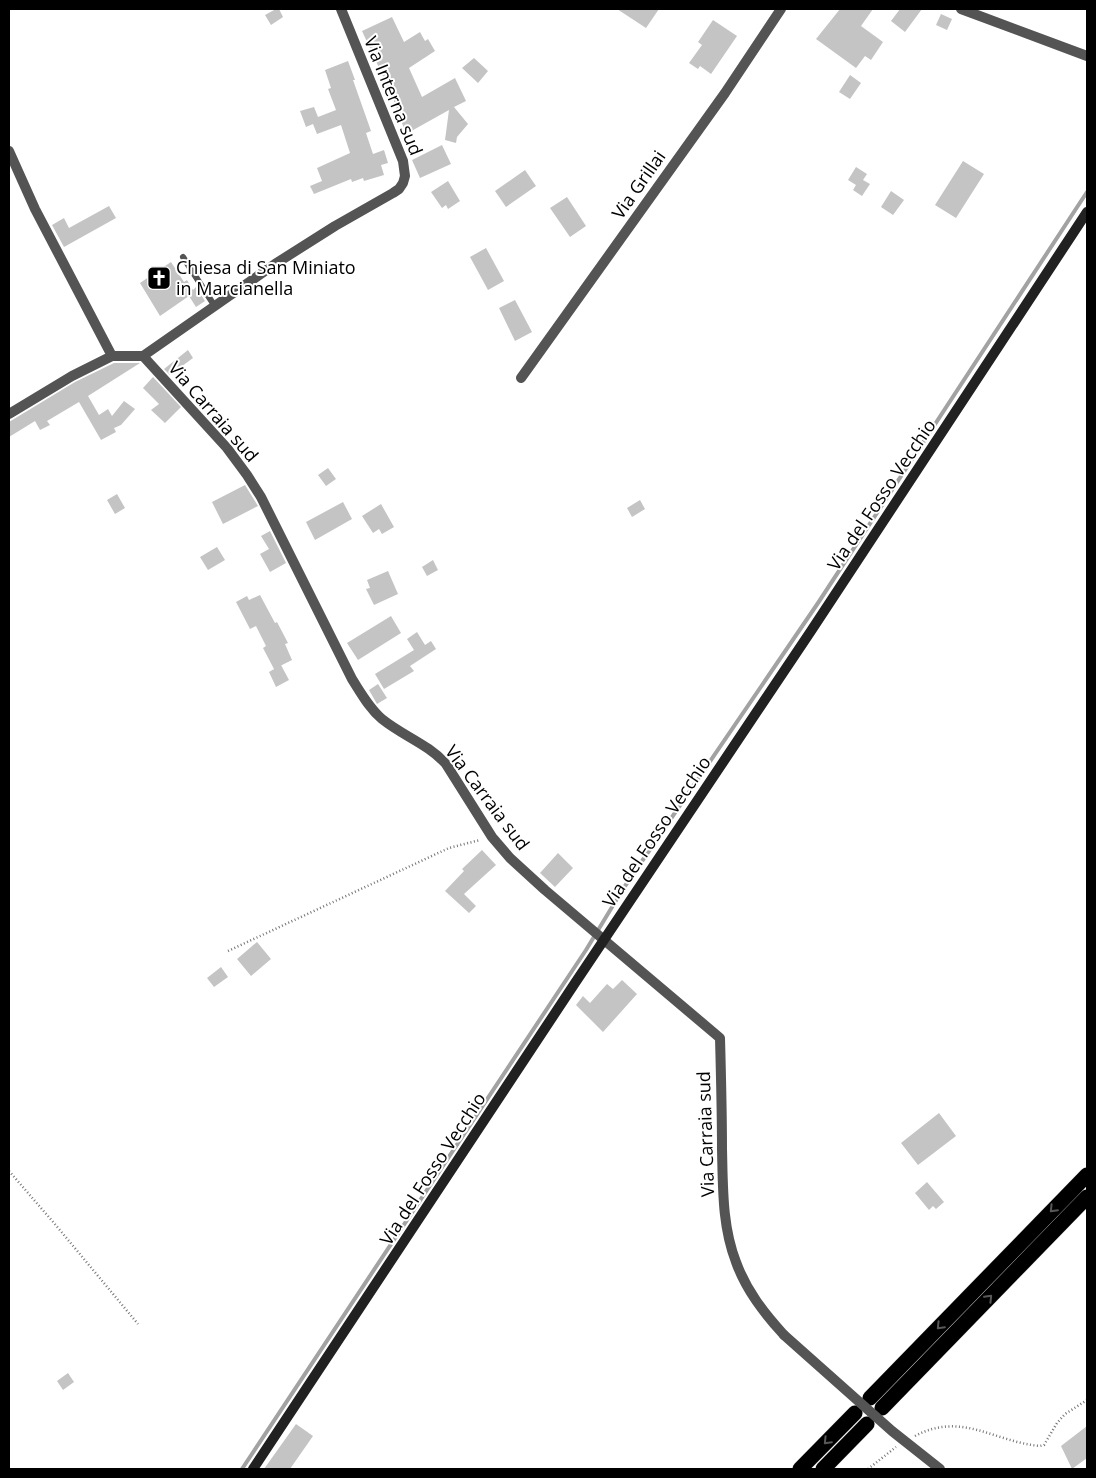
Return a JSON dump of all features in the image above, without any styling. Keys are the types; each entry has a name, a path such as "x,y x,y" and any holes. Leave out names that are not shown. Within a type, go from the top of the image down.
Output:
{"highway":[{"path":"870,1398 1086,1175"},
{"path":"882,1408 1087,1197"},
{"path":"800,1469 855,1413"},
{"path":"823,1469 867,1424"}],"street":[{"name":"Via Interna sud","path":"143,356 282,259 335,226 393,194 403,183 405,176 403,161 341,9"},
{"name":"Via Grillai","path":"521,378 725,93 765,30 781,9"},
{"path":"961,9 1087,56"},
{"path":"9,151 35,209 112,356 72,376 9,414"},
{"name":"Via del Fosso Vecchio","path":"254,1469 603,938 871,541 1087,212"},
{"name":"Via Carraia sud","path":"112,356 143,356 227,448 248,475 262,498 352,679 369,706 383,720 423,744 446,764 492,837 510,858 720,1038 723,1196 728,1233 734,1255 745,1282 761,1308 784,1335 885,1425 940,1469"}],"lane":[{"path":"183,257 214,305"}],"path":[{"path":"228,951 449,848 492,837"},
{"path":"9,1171 138,1324"},
{"path":"915,1436 927,1430 943,1426 961,1427 1040,1446 1044,1445 1057,1423 1065,1414 1087,1400"},
{"path":"868,1469 896,1447"}],"building":[{"path":"279,9 283,17 271,25 265,15"},
{"path":"617,9 659,9 646,28"},
{"path":"840,9 873,9 861,26 883,42 871,60 865,56 856,68 816,39"},
{"path":"900,9 922,9 905,32 891,21"},
{"path":"941,14 952,19 947,30 936,25"},
{"path":"392,17 404,42 420,32 425,41 428,39 435,51 409,68 422,97 455,78 466,101 454,107 468,124 457,137 456,143 445,140 449,110 406,134 392,96 362,31"},
{"path":"713,20 737,36 711,74 700,66 698,69 689,63 702,45 698,42"},
{"path":"474,58 488,71 478,83 462,68"},
{"path":"348,61 371,131 366,133 373,154 384,150 388,163 381,165 384,175 364,181 363,178 352,182 351,179 314,194 310,186 322,181 317,168 350,153 341,125 317,134 313,124 306,127 300,111 314,107 318,117 336,110 328,89 331,88 325,70"},
{"path":"850,75 861,83 850,99 839,92"},
{"path":"442,145 451,164 420,178 412,160"},
{"path":"963,161 984,174 956,218 935,205"},
{"path":"856,167 867,174 863,180 870,184 862,196 853,190 856,185 848,180"},
{"path":"525,170 536,186 506,207 495,191"},
{"path":"448,181 460,201 448,209 446,205 442,208 431,192"},
{"path":"891,191 904,200 893,215 881,207"},
{"path":"567,197 586,226 570,237 550,208"},
{"path":"109,206 116,218 64,247 52,225 64,218 69,228"},
{"path":"486,248 504,281 488,290 470,257"},
{"path":"171,262 184,282 187,280 193,290 196,287 205,301 196,307 189,296 160,316 140,283"},
{"path":"515,300 532,332 515,341 499,308"},
{"path":"188,350 193,358 170,375 164,369"},
{"path":"114,363 140,363 88,396 99,415 108,409 112,416 124,401 135,409 121,425 114,428 116,432 101,440 79,402 47,421 50,425 40,430 35,421 9,437 9,422 75,382"},
{"path":"153,377 181,407 165,423 151,410 159,404 143,388"},
{"path":"328,468 336,479 326,486 318,475"},
{"path":"245,485 258,506 223,524 212,502"},
{"path":"117,494 125,508 115,514 107,500"},
{"path":"640,500 645,509 632,517 627,508"},
{"path":"343,502 352,519 315,540 306,522"},
{"path":"381,504 394,527 382,534 379,529 373,533 362,516"},
{"path":"270,531 286,563 270,572 260,554 269,549 261,536"},
{"path":"217,547 225,560 208,570 200,557"},
{"path":"433,560 438,570 427,576 422,567"},
{"path":"388,571 398,594 374,605 366,589 370,588 367,580"},
{"path":"260,595 288,643 285,644 292,660 274,669 263,648 266,646 256,626 250,629 236,602 247,596 249,600"},
{"path":"391,616 401,633 358,660 347,643"},
{"path":"417,632 425,645 431,641 436,649 410,666 414,671 384,689 375,674 414,650 407,639"},
{"path":"281,665 289,680 276,687 269,672"},
{"path":"378,684 387,698 377,704 369,690"},
{"path":"482,850 496,865 464,894 476,906 469,913 445,891 464,871 462,869"},
{"path":"558,853 573,868 555,887 540,873"},
{"path":"257,942 271,959 251,976 237,959"},
{"path":"221,967 228,977 214,987 207,978"},
{"path":"622,980 637,994 603,1032 576,1005 583,996 590,1003 607,984 613,989"},
{"path":"939,1113 956,1136 918,1165 901,1143"},
{"path":"927,1182 944,1202 936,1209 933,1206 929,1210 915,1193"},
{"path":"68,1373 74,1382 63,1390 57,1381"},
{"path":"296,1424 313,1436 290,1469 264,1469"},
{"path":"1087,1426 1087,1458 1072,1469 1061,1446"}],"waterway":[{"path":"242,1469 586,950 623,889 818,603 1087,192"}],"place":[{"name":"Chiesa di San Miniato in Marcianella","path":"159,278"}]}
